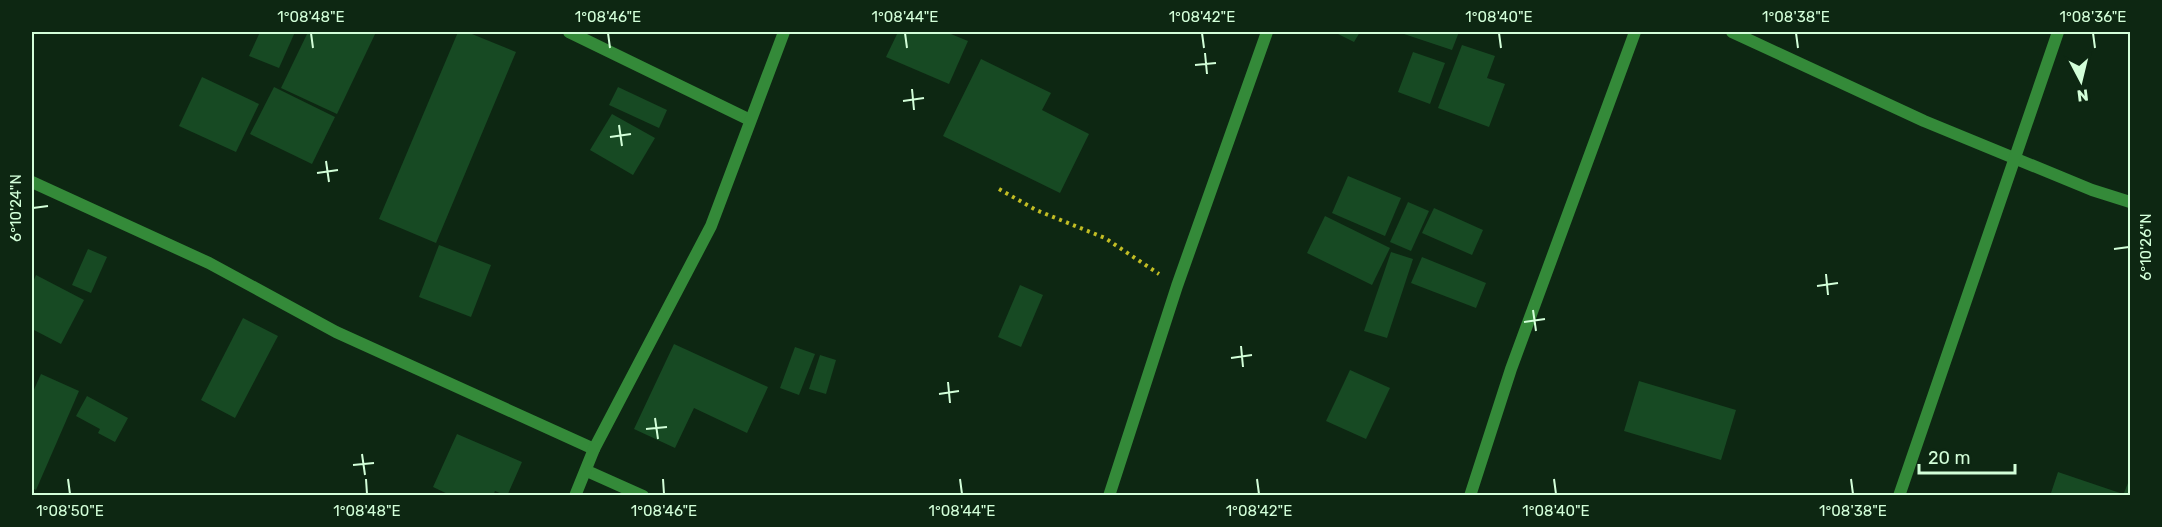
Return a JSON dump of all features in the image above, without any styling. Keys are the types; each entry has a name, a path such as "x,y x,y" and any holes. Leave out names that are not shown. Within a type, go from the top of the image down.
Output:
{"street":[{"path":"569,32 750,120"},
{"path":"575,495 587,471 594,449 711,226 784,32"},
{"path":"1109,495 1177,286 1267,32"},
{"path":"1470,495 1511,369 1635,32"},
{"path":"1732,32 1924,121 2092,190 2130,202"},
{"path":"1899,495 2058,32"},
{"path":"32,182 209,263 336,332 594,449"},
{"path":"587,471 643,495"}],"path":[{"path":"999,189 1036,210 1105,238 1177,286"}],"building":[{"path":"260,32 295,32 279,68 249,56"},
{"path":"308,32 376,32 337,114 281,88"},
{"path":"458,32 467,32 516,52 436,243 379,219"},
{"path":"898,32 946,32 968,41 949,84 886,57"},
{"path":"1334,32 1360,32 1354,42"},
{"path":"1398,32 1459,32 1452,50"},
{"path":"1462,45 1495,56 1487,78 1505,84 1489,127 1438,108"},
{"path":"1413,52 1445,63 1430,104 1398,92"},
{"path":"981,59 1051,93 1042,110 1089,134 1060,193 943,136"},
{"path":"202,77 259,104 236,152 179,126"},
{"path":"274,87 335,117 312,164 250,134"},
{"path":"618,87 667,110 659,128 609,105"},
{"path":"612,114 655,138 633,175 590,150"},
{"path":"1348,176 1401,198 1385,236 1332,213"},
{"path":"1408,202 1429,211 1411,251 1390,242"},
{"path":"1434,208 1483,230 1472,255 1422,233"},
{"path":"1325,216 1390,248 1372,285 1307,253"},
{"path":"439,245 491,265 471,317 419,297"},
{"path":"88,249 107,257 91,293 72,285"},
{"path":"1391,252 1413,259 1387,338 1364,331"},
{"path":"1422,257 1486,283 1476,308 1411,283"},
{"path":"36,275 84,300 61,344 32,329 32,284"},
{"path":"1020,285 1043,295 1021,347 998,337"},
{"path":"243,318 278,336 235,418 201,400"},
{"path":"674,344 768,387 747,433 694,408 675,448 634,429"},
{"path":"795,347 815,354 799,395 780,388"},
{"path":"820,355 836,360 826,394 809,389"},
{"path":"1350,370 1390,388 1366,439 1326,421"},
{"path":"41,374 79,391 36,490 32,488 32,394"},
{"path":"1639,381 1736,410 1721,460 1624,431"},
{"path":"87,396 128,418 115,442 98,433 100,429 76,416"},
{"path":"457,434 522,462 507,496 495,491 493,496 452,496 433,487"},
{"path":"2058,472 2120,493 2119,496 2050,496"},
{"path":"2130,478 2130,495 2124,493"}]}
